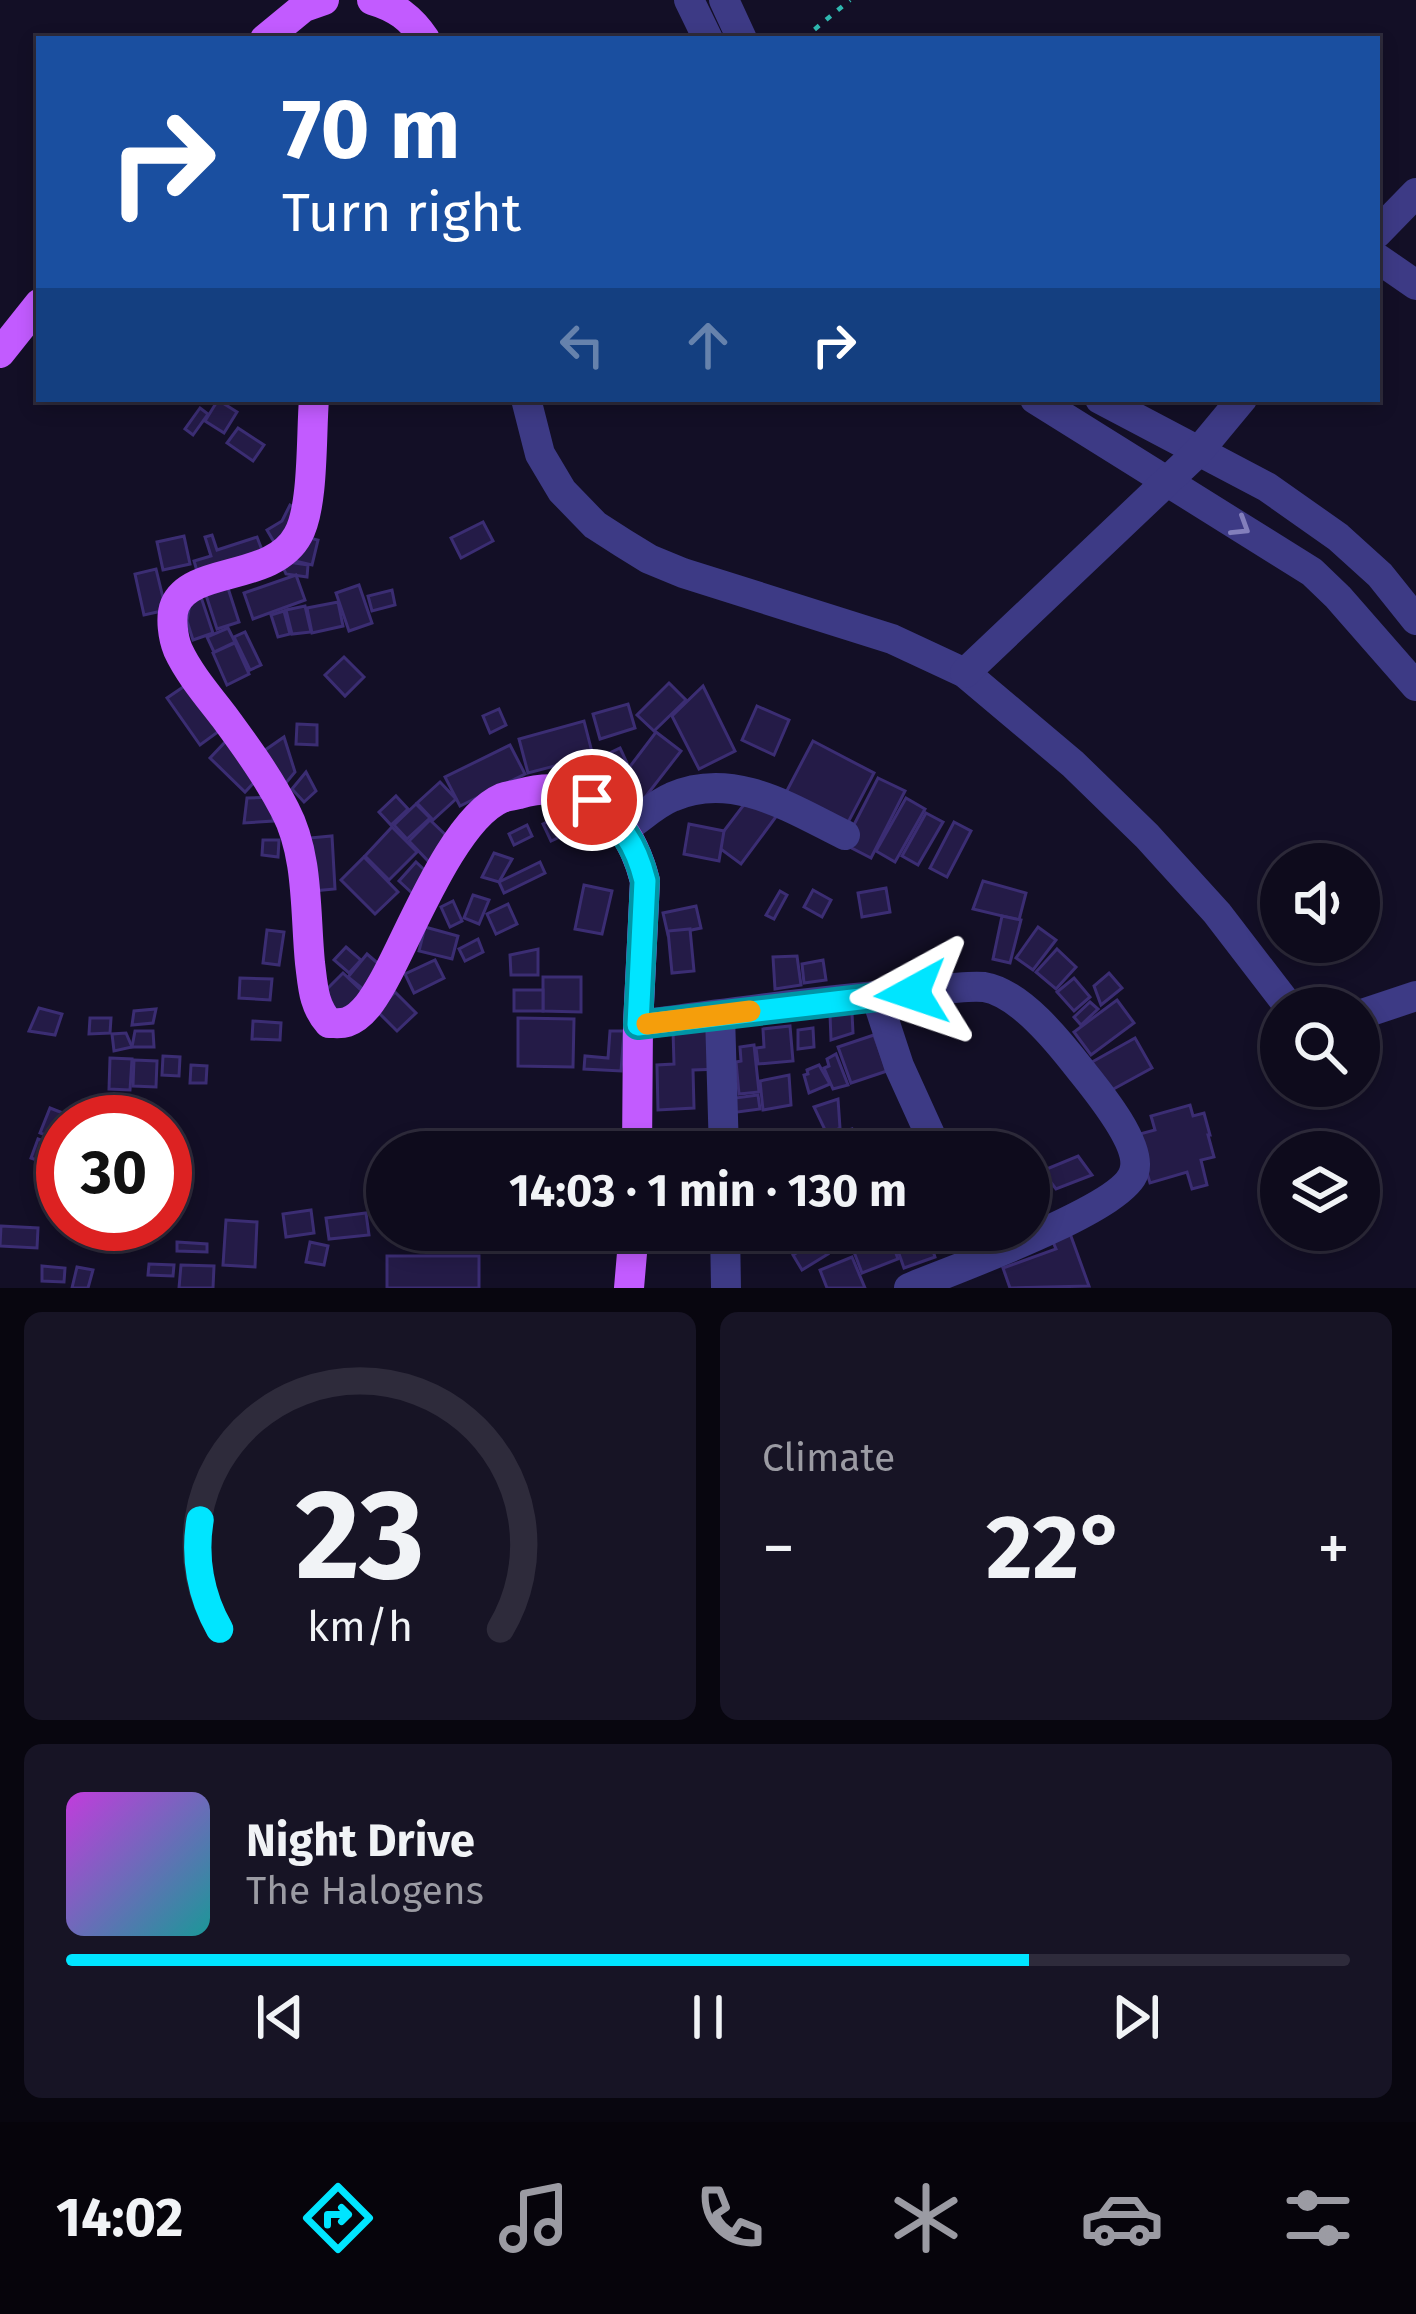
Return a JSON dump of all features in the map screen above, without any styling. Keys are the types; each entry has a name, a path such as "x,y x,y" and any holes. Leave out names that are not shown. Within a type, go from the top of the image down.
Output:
{"main road":[{"path":"269,36 304,8 324,0"},
{"path":"373,0 407,17 422,36"},
{"path":"0,352 36,308"},
{"path":"314,402 307,501 297,538 277,560 183,593 173,613 177,648 255,758 292,824 301,858 315,1001 329,1023 343,1023 373,1000 454,846 499,799 532,790 561,789 592,800 624,830 640,859 645,881 637,1131"},
{"path":"629,1288 632,1251"}],"street":[{"path":"689,0 707,36"},
{"path":"724,0 741,36"},
{"path":"1380,230 1416,193"},
{"path":"1380,260 1416,285"},
{"path":"527,402 540,454 562,491 582,514 649,559 892,639 965,674 1073,764 1147,836 1217,913 1274,987"},
{"path":"1040,402 1312,572 1416,686"},
{"path":"1106,402 1267,487 1338,537 1380,575 1416,620"},
{"path":"965,674 1198,452 1240,402"},
{"path":"624,830 669,798 716,788 753,791 845,835"},
{"path":"638,1025 984,987 1010,998 1057,1039 1124,1129 1135,1159 1134,1173 1123,1188 1086,1214 1050,1224"},
{"path":"876,996 899,1066 928,1131"},
{"path":"1380,1008 1416,996"},
{"path":"719,1015 723,1131"},
{"path":"725,1251 726,1288"},
{"path":"909,1288 966,1251"}],"path":[{"path":"807,36 850,0"}],"building":[{"path":"217,402 237,412 224,433 205,421"},
{"path":"200,408 208,414 193,435 185,429"},
{"path":"238,428 264,445 253,461 227,443"},
{"path":"290,505 302,511 281,554 267,530 282,521"},
{"path":"483,522 493,541 461,558 451,538"},
{"path":"212,535 217,550 257,537 262,550 200,581 194,561 211,556 205,537"},
{"path":"184,536 190,564 163,570 157,542"},
{"path":"301,536 318,540 312,565 295,561"},
{"path":"291,551 294,563 308,565 307,577 286,574 280,560"},
{"path":"156,569 166,610 144,615 135,574"},
{"path":"296,575 305,600 253,619 244,593"},
{"path":"227,585 239,622 217,629 205,592"},
{"path":"359,585 372,623 349,631 336,593"},
{"path":"392,590 395,605 372,611 368,596"},
{"path":"200,594 213,633 193,640 187,621 190,603"},
{"path":"338,602 343,626 312,633 307,608"},
{"path":"305,606 311,632 292,634 286,610"},
{"path":"284,611 290,634 278,637 271,615"},
{"path":"228,628 235,642 214,652 207,637"},
{"path":"245,632 261,665 250,670 234,637"},
{"path":"235,643 249,674 227,685 213,653"},
{"path":"344,657 364,677 345,696 325,675"},
{"path":"189,683 222,729 200,745 167,698"},
{"path":"669,683 686,700 654,731 637,715"},
{"path":"703,686 735,751 699,769 672,716"},
{"path":"628,704 635,728 600,739 593,714"},
{"path":"757,706 789,720 774,755 742,740"},
{"path":"499,709 506,725 490,733 483,716"},
{"path":"584,721 593,756 528,773 519,739"},
{"path":"297,724 317,725 317,745 296,744"},
{"path":"656,732 681,751 643,800 619,781"},
{"path":"284,737 295,772 281,789 258,755"},
{"path":"228,739 263,773 245,792 210,758"},
{"path":"813,741 874,773 843,832 782,800"},
{"path":"510,745 525,774 460,806 445,777"},
{"path":"620,748 627,763 599,777 591,762"},
{"path":"306,772 316,791 304,802 292,789"},
{"path":"878,778 905,791 871,858 844,844"},
{"path":"440,782 456,799 433,820 417,803"},
{"path":"752,794 778,814 741,864 714,844"},
{"path":"396,796 408,809 391,825 379,812"},
{"path":"272,797 273,821 244,823 247,798"},
{"path":"906,798 925,809 895,862 876,851"},
{"path":"416,804 430,818 407,839 394,825"},
{"path":"569,812 577,829 551,841 543,824"},
{"path":"926,813 943,822 918,865 902,856"},
{"path":"430,820 453,842 431,864 409,841"},
{"path":"954,822 971,831 947,877 930,868"},
{"path":"689,824 724,831 719,861 684,854"},
{"path":"527,825 532,836 514,845 509,834"},
{"path":"392,827 417,852 389,880 365,856"},
{"path":"332,836 335,889 312,891 309,838"},
{"path":"263,840 279,840 278,857 262,855"},
{"path":"494,853 512,859 499,882 482,877"},
{"path":"364,857 398,892 375,914 341,880"},
{"path":"416,862 431,876 413,894 399,881"},
{"path":"540,862 545,873 504,893 499,882"},
{"path":"983,881 1026,893 1019,920 973,909"},
{"path":"584,885 612,891 602,934 575,929"},
{"path":"886,888 890,912 862,917 858,893"},
{"path":"813,890 831,900 822,917 804,907"},
{"path":"780,891 787,895 774,919 766,915"},
{"path":"473,895 489,900 479,924 464,918"},
{"path":"453,901 462,921 450,927 441,907"},
{"path":"508,904 517,924 496,934 487,914"},
{"path":"696,906 701,928 668,935 663,913"},
{"path":"1002,916 1021,920 1010,963 993,959"},
{"path":"425,927 458,936 452,959 419,951"},
{"path":"1038,927 1056,940 1033,970 1016,958"},
{"path":"690,929 694,971 672,973 668,931"},
{"path":"267,930 284,932 279,965 263,963"},
{"path":"478,939 483,952 465,961 459,949"},
{"path":"346,947 361,960 349,973 334,960"},
{"path":"538,949 538,975 511,975 510,955"},
{"path":"1057,949 1076,967 1056,989 1036,972"},
{"path":"367,954 388,972 369,994 348,977"},
{"path":"797,956 801,985 775,989 773,957"},
{"path":"435,960 444,978 414,993 405,974"},
{"path":"823,960 826,980 804,983 802,964"},
{"path":"343,973 366,995 340,1021 317,999"},
{"path":"1109,973 1122,988 1101,1005 1094,986"},
{"path":"543,977 581,977 581,1012 543,1011"},
{"path":"240,978 272,979 270,1000 239,998"},
{"path":"1074,978 1090,997 1074,1011 1057,992"},
{"path":"514,990 543,990 543,1011 514,1011"},
{"path":"395,992 416,1013 397,1031 377,1011"},
{"path":"1117,1000 1134,1023 1091,1055 1074,1032"},
{"path":"1090,1002 1098,1009 1081,1025 1074,1017"},
{"path":"39,1008 62,1014 55,1035 29,1031"},
{"path":"156,1009 153,1023 132,1025 134,1011"},
{"path":"852,1013 853,1033 831,1040 830,1014"},
{"path":"90,1018 111,1018 110,1033 89,1034"},
{"path":"518,1018 574,1019 573,1067 518,1066"},
{"path":"253,1021 281,1023 280,1040 252,1039"},
{"path":"790,1026 793,1061 758,1064 756,1048 764,1047 763,1029"},
{"path":"718,1028 720,1069 693,1070 694,1108 658,1110 657,1065 674,1064 673,1030"},
{"path":"813,1028 814,1047 798,1049 798,1030"},
{"path":"135,1031 153,1031 154,1047 132,1047"},
{"path":"610,1031 624,1031 621,1071 584,1069 585,1056 608,1058"},
{"path":"126,1033 132,1047 114,1051 112,1034"},
{"path":"874,1035 887,1071 851,1083 838,1047"},
{"path":"1135,1038 1152,1068 1108,1092 1092,1062"},
{"path":"754,1045 759,1092 739,1094 736,1062 741,1061 740,1047"},
{"path":"836,1054 848,1085 833,1089 824,1068"},
{"path":"163,1056 180,1057 179,1076 162,1075"},
{"path":"110,1058 132,1059 130,1090 109,1089"},
{"path":"134,1060 157,1061 156,1087 133,1086"},
{"path":"191,1065 207,1066 206,1083 190,1083"},
{"path":"819,1065 830,1084 809,1093 804,1075"},
{"path":"789,1075 791,1105 763,1110 760,1081"},
{"path":"758,1095 760,1109 730,1113 735,1098"},
{"path":"838,1099 840,1128 826,1131 814,1107"},
{"path":"1190,1105 1193,1116 1204,1113 1210,1135 1214,1157 1201,1160 1207,1185 1192,1189 1187,1172 1150,1183 1136,1135 1155,1130 1151,1116"},
{"path":"1078,1156 1092,1175 1056,1189 1050,1181 1050,1168"},
{"path":"311,1210 314,1233 286,1237 283,1214"},
{"path":"366,1213 366,1235 329,1239 326,1218"},
{"path":"226,1220 257,1222 255,1267 223,1265"},
{"path":"1,1226 36,1228 36,1248 0,1246"},
{"path":"1068,1228 1089,1286 1010,1288 1003,1268 1056,1249 1050,1235"},
{"path":"310,1242 328,1246 324,1265 306,1262"},
{"path":"192,1243 207,1244 207,1252 177,1251 192,1251"},
{"path":"800,1251 828,1254 802,1270 793,1255"},
{"path":"895,1251 898,1259 862,1273 854,1252"},
{"path":"898,1251 933,1251 935,1257 904,1268"},
{"path":"387,1256 479,1256 479,1288 387,1288"},
{"path":"852,1257 865,1288 827,1288 820,1270"},
{"path":"149,1264 174,1265 173,1276 148,1275"},
{"path":"181,1265 214,1266 213,1288 179,1288"},
{"path":"42,1266 65,1268 64,1282 42,1281"},
{"path":"77,1267 93,1270 88,1288 72,1288"}],"slow traffic":[{"path":"647,1024 750,1011"}],"route":[{"path":"592,800 632,842 645,881 638,1025 912,993"}]}
